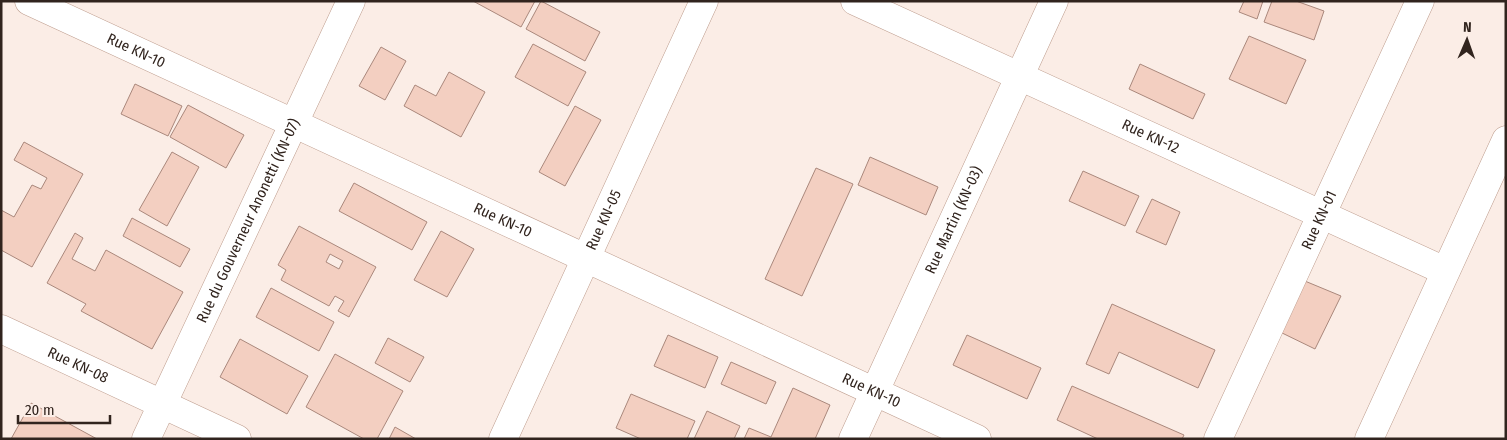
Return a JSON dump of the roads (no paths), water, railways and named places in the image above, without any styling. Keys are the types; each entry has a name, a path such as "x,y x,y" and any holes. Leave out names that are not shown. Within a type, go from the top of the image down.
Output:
{"street":[{"name":"Rue KN-10","path":"29,1 977,439"},
{"name":"Rue du Gouverneur Anonetti (KN-07)","path":"146,439 351,1"},
{"name":"Rue KN-05","path":"504,439 704,1"},
{"name":"Rue KN-12","path":"854,1 1445,271"},
{"name":"Rue Martin (KN-03)","path":"853,439 1054,1"},
{"name":"Rue KN-01","path":"1218,439 1420,1"},
{"path":"1369,439 1506,140"},
{"name":"Rue KN-08","path":"1,329 237,439"}]}
